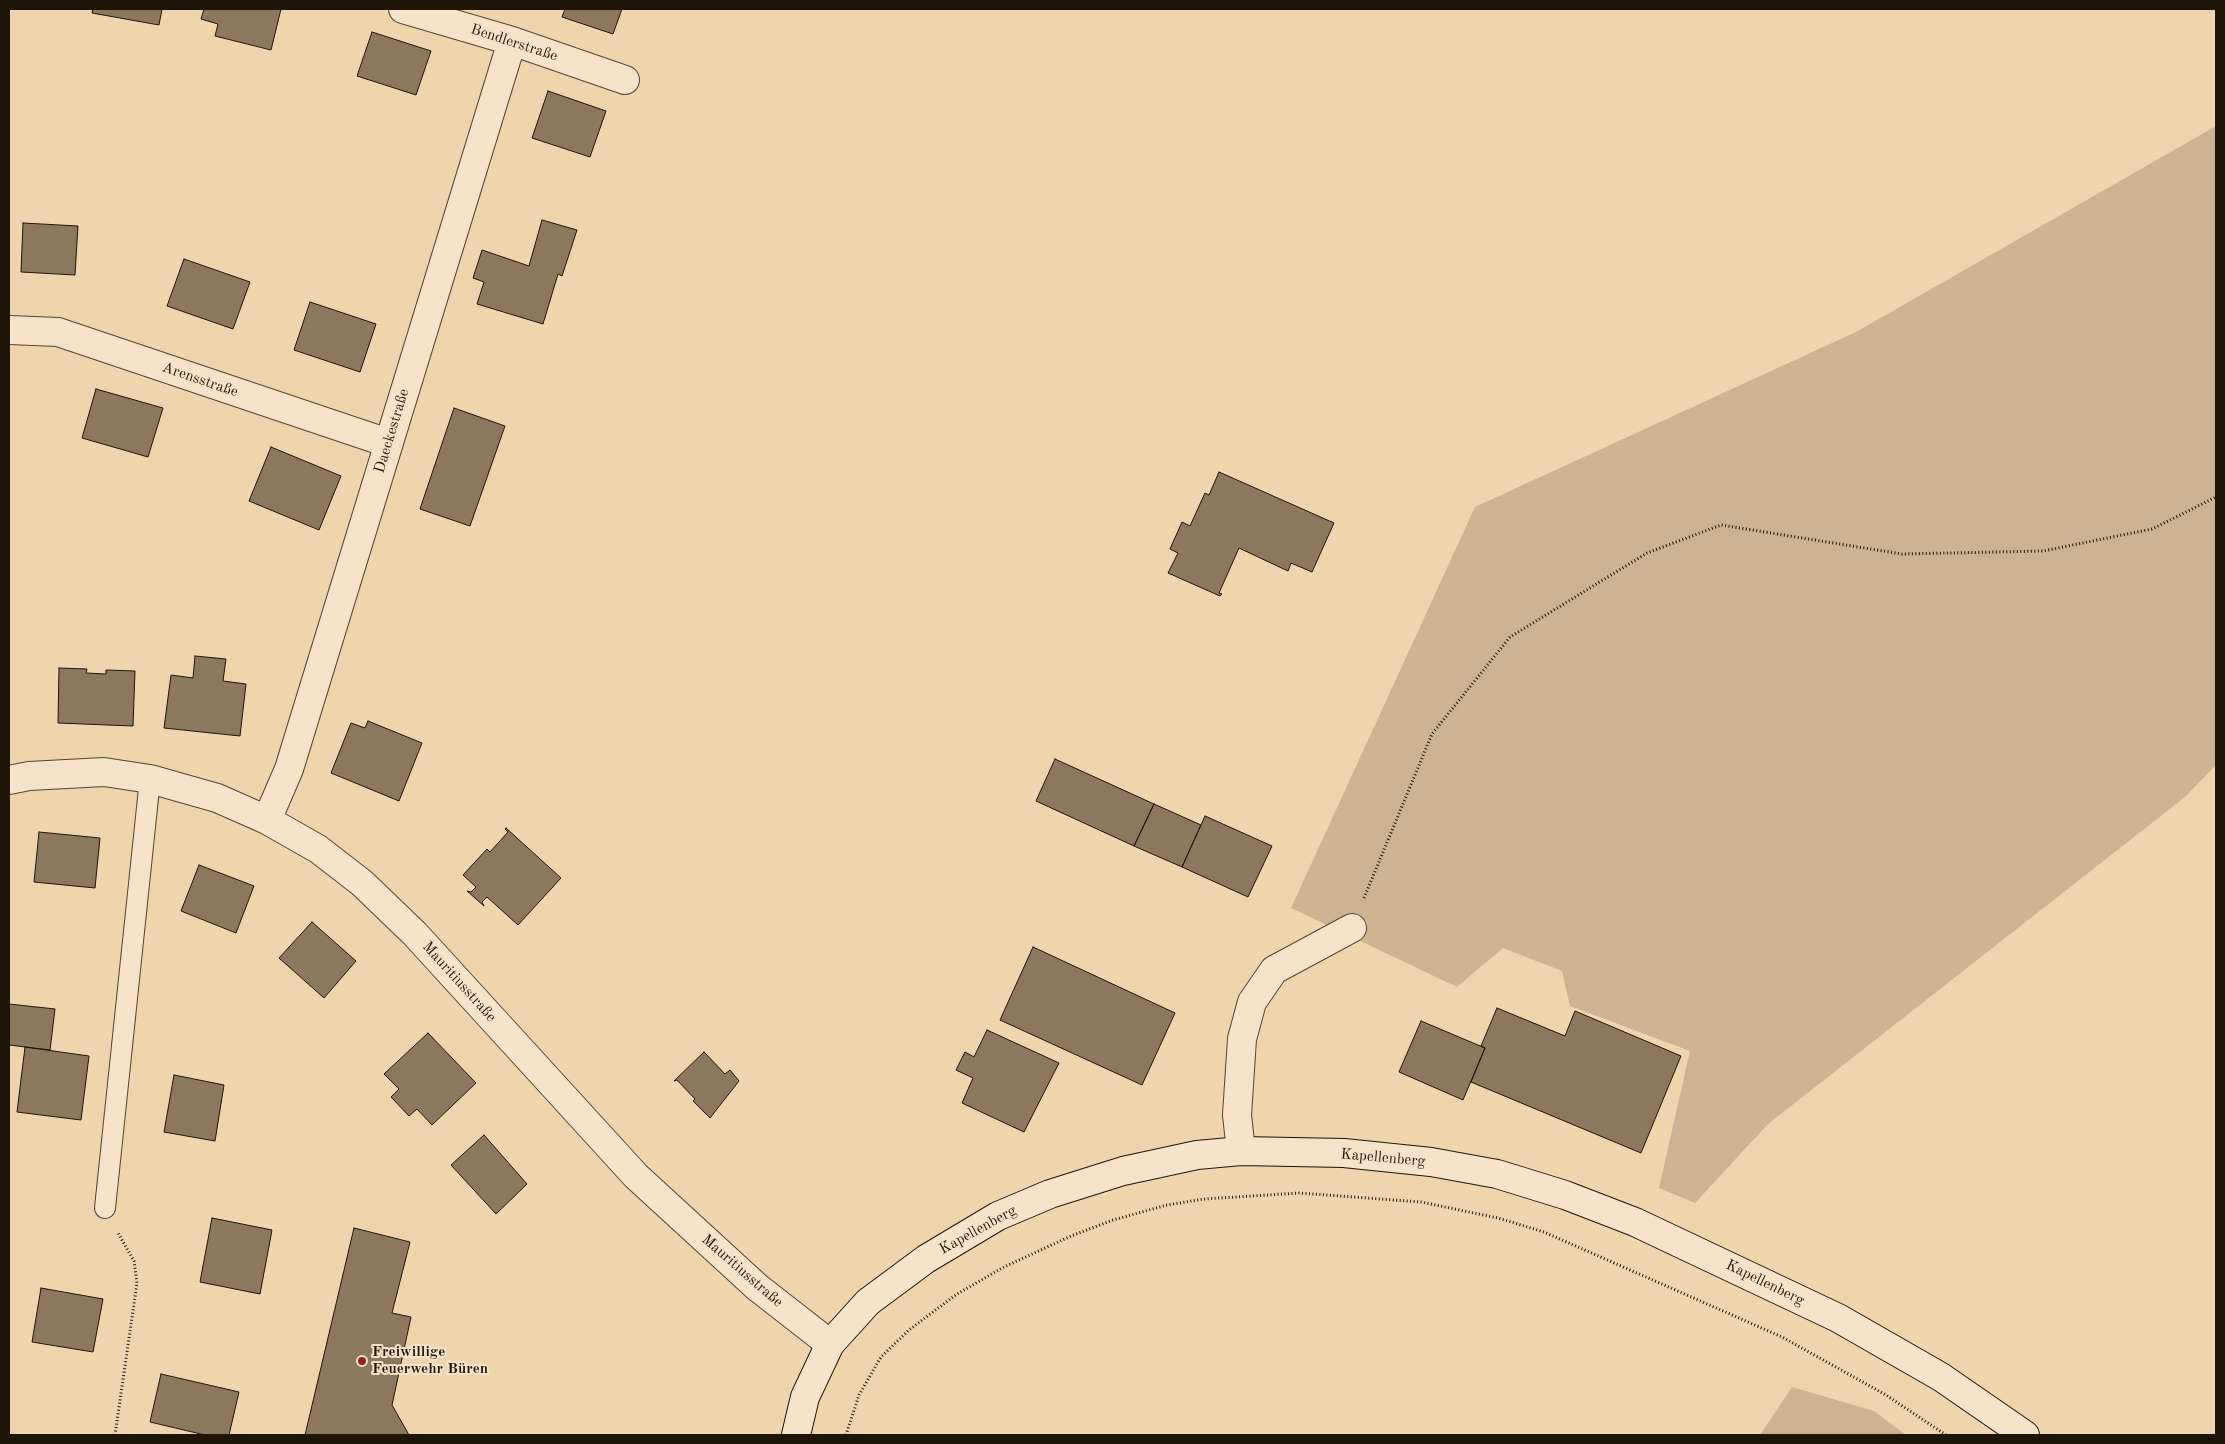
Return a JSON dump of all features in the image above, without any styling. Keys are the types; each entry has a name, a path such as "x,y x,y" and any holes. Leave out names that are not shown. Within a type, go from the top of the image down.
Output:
{"street":[{"name":"Bendlerstraße","path":"403,9 512,41 625,80"},
{"name":"Daeckestraße","path":"267,820 289,769 512,41"},
{"name":"Arensstraße","path":"9,330 58,332 388,443"},
{"name":"Mauritiusstraße","path":"9,780 29,776 104,772 150,779 217,798 267,820 318,849 362,883 414,934 636,1176 757,1287 830,1344"},
{"path":"1241,1151 1237,1115 1242,1039 1252,1002 1274,970 1352,928"},
{"name":"Kapellenberg","path":"796,1435 805,1397 830,1344 868,1302 926,1259 998,1216 1050,1194 1123,1171 1197,1156 1241,1151 1344,1153 1431,1162 1497,1174 1565,1195 1635,1222 1838,1318 1941,1377 2025,1435"}],"lane":[{"path":"105,1208 150,779"}],"path":[{"path":"1352,928 1432,734 1510,637 1647,553 1721,525 1902,554 2043,551 2152,529 2216,497"},
{"path":"846,1435 859,1395 881,1357 909,1330 956,1294 1004,1267 1088,1229 1167,1205 1204,1199 1299,1193 1421,1202 1498,1218 1544,1232 1782,1337 1886,1395 1946,1435"},
{"path":"105,1208 134,1261 137,1283 115,1435"}],"shaded area":[{"path":"2216,126 2216,765 2185,797 1768,1124 1695,1203 1659,1188 1690,1051 1570,1006 1562,971 1503,948 1457,987 1291,908 1475,507 1856,332"},
{"path":"1792,1387 1874,1411 1906,1435 1760,1435"}],"building":[{"path":"93,9 162,9 159,25 92,13"},
{"path":"204,9 281,9 271,50 215,36 218,24 201,19"},
{"path":"565,9 622,9 613,34 562,17"},
{"path":"372,32 431,51 416,95 357,76"},
{"path":"548,91 606,111 590,157 532,138"},
{"path":"542,220 577,230 562,276 558,274 543,324 477,304 484,282 473,278 482,250 529,266"},
{"path":"23,223 78,226 75,275 21,272"},
{"path":"184,259 250,282 233,329 167,306"},
{"path":"310,302 376,324 360,372 294,350"},
{"path":"96,389 163,408 148,457 82,438"},
{"path":"454,408 505,426 470,526 420,509"},
{"path":"271,447 341,476 319,530 249,501"},
{"path":"1219,472 1334,523 1312,572 1291,563 1288,571 1239,548 1219,593 1222,594 1220,596 1168,573 1178,553 1170,549 1182,522 1190,526 1205,493 1209,495"},
{"path":"195,656 226,659 223,681 246,684 240,736 164,728 171,675 193,678"},
{"path":"59,668 87,669 86,673 106,674 106,670 135,671 133,726 58,723"},
{"path":"368,721 422,743 399,801 331,773 351,723 365,728"},
{"path":"1055,759 1154,804 1134,846 1036,801"},
{"path":"1154,804 1201,825 1182,867 1134,846"},
{"path":"1205,816 1272,846 1248,897 1182,867"},
{"path":"506,828 561,878 518,925 487,897 482,902 484,906 467,891 471,892 476,887 463,875 487,849 490,852 508,832"},
{"path":"39,832 100,838 95,888 34,882"},
{"path":"199,865 254,886 236,933 181,911"},
{"path":"312,922 356,961 324,998 279,958"},
{"path":"1033,947 1175,1013 1142,1085 1000,1020"},
{"path":"9,1004 55,1009 50,1050 9,1045"},
{"path":"1497,1008 1565,1036 1575,1011 1681,1056 1641,1153 1471,1082 1485,1048 1481,1046"},
{"path":"1421,1021 1485,1048 1463,1100 1399,1072"},
{"path":"987,1030 1059,1063 1024,1132 962,1103 973,1078 956,1070 965,1052 974,1057"},
{"path":"428,1033 476,1083 432,1125 417,1109 409,1116 391,1097 399,1089 384,1074"},
{"path":"25,1047 89,1056 81,1120 17,1112"},
{"path":"704,1052 725,1074 730,1070 739,1081 710,1118 693,1101 695,1099 677,1080 674,1081"},
{"path":"174,1075 224,1085 215,1141 164,1132"},
{"path":"484,1135 527,1184 496,1214 451,1165"},
{"path":"212,1218 272,1230 260,1294 200,1282"},
{"name":"Freiwillige Feuerwehr Büren","path":"354,1228 410,1242 392,1313 411,1317 392,1405 409,1435 305,1435"},
{"path":"41,1288 103,1299 93,1352 32,1342"},
{"path":"161,1374 239,1392 229,1435 205,1435 150,1422"}],"place":[{"name":"Freiwillige Feuerwehr Büren","path":"362,1361"}]}
